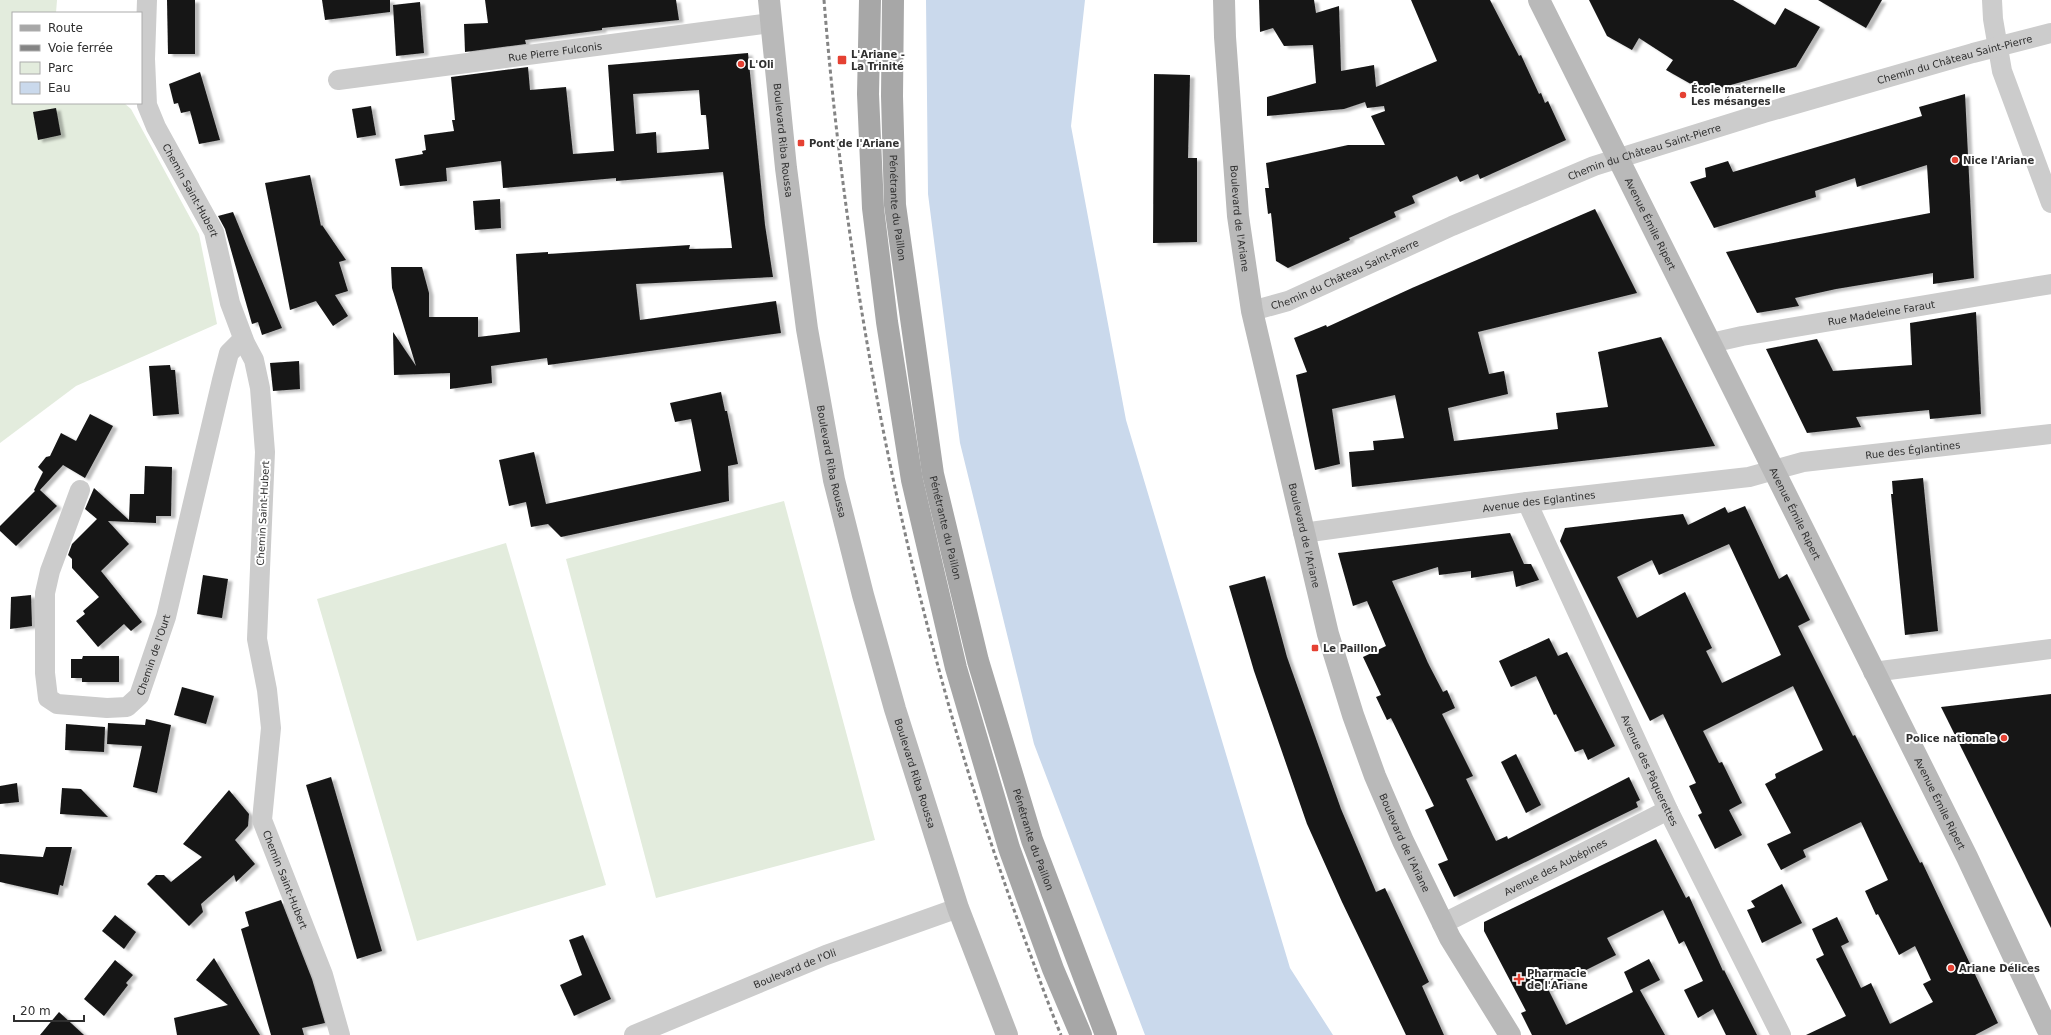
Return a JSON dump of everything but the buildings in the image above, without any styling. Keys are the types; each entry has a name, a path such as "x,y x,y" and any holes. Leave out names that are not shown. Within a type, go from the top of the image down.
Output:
{"main road":[{"path":"870,0 868,94 873,208 887,322 912,480 956,668 1009,848 1053,969 1081,1035"},
{"name":"Pénétrante du Paillon","path":"893,0 892,96 895,205 933,474 978,661 1032,840 1106,1035"}],"street":[{"name":"Chemin Saint-Hubert","path":"147,0 145,59 147,105 156,127 214,232 230,303 254,360 260,388 265,452 257,639 267,690 271,728 262,820 323,975 340,1035"},
{"name":"Boulevard Riba Roussa","path":"769,0 786,168 807,329 834,480 863,596 895,709 958,908 1007,1035"},
{"name":"Boulevard de l'Ariane","path":"1224,0 1225,37 1238,216 1252,311 1303,533 1328,634 1374,776 1442,924 1510,1035"},
{"name":"Avenue Émile Ripert","path":"1539,0 1775,470 1873,672 1967,857 2044,1030"},
{"path":"1992,0 1997,47 2002,71 2051,204"},
{"name":"Rue Pierre Fulconis","path":"338,80 771,23"},
{"name":"Chemin du Château Saint-Pierre","path":"1252,311 1288,301 1452,226 1594,166 1772,111 2051,33"},
{"name":"Rue Madeleine Faraut","path":"1711,344 1742,336 2051,284"},
{"name":"Chemin de l'Ourt","path":"80,490 50,571 45,593 45,673 48,698 57,704 106,708 127,706 140,696 166,618 229,354 244,339"},
{"name":"Rue des Églantines","path":"1775,470 1803,462 2051,434"},
{"name":"Avenue des Eglantines","path":"1303,533 1528,502 1749,477 1775,470"},
{"name":"Avenue des Pâquerettes","path":"1528,502 1668,810 1781,1035"},
{"path":"1873,672 2051,649"},
{"name":"Avenue des Aubépines","path":"1442,924 1668,810"},
{"name":"Boulevard de l'Oli","path":"634,1035 826,955 958,908"}],"green space":[{"path":"0,0 57,0 56,12 12,12 12,104 125,104 131,109 199,234 217,324 76,386 0,443"},
{"path":"784,501 875,840 656,898 566,559"},
{"path":"506,543 606,885 417,941 317,599"}],"water":[{"path":"926,0 1085,0 1071,126 1126,420 1290,968 1333,1035 1145,1035 1034,744 960,443 928,194"}],"railway":[{"path":"824,0 833,99 859,295 876,393 918,587 942,683 970,778 1010,900 1061,1035"}],"place":[{"name":"L'Ariane - La Trinité","path":"842,60"},
{"name":"L'Oli","path":"741,64"},
{"name":"École maternelle Les mésanges","path":"1683,95"},
{"name":"Pont de l'Ariane","path":"801,143"},
{"name":"Nice l'Ariane","path":"1955,160"},
{"name":"Le Paillon","path":"1315,648"},
{"name":"Police nationale","path":"2004,738"},
{"name":"Ariane Délices","path":"1951,968"},
{"name":"Pharmacie de l'Ariane","path":"1519,979"}]}
